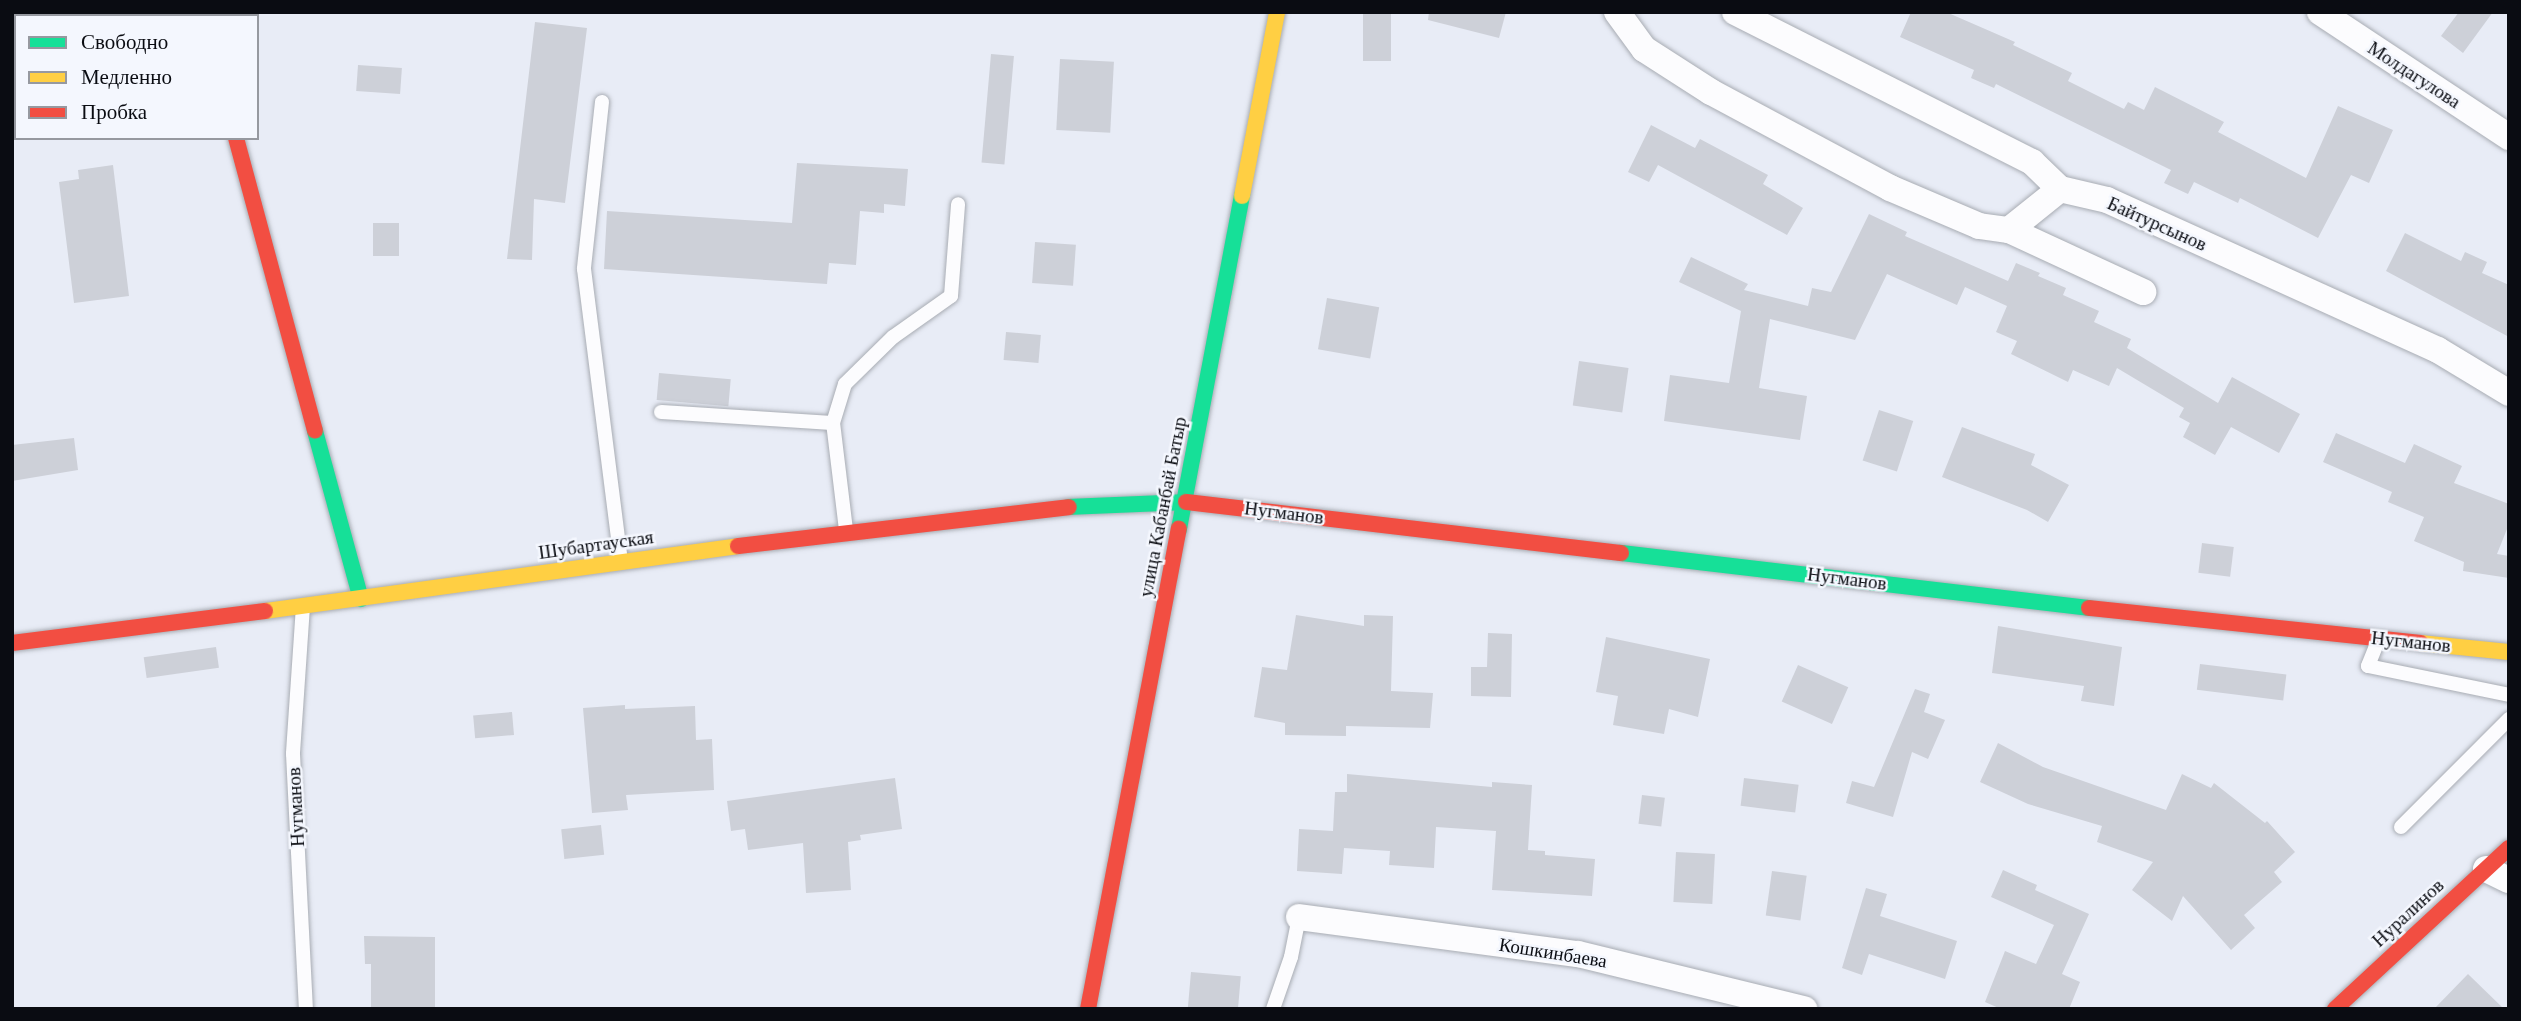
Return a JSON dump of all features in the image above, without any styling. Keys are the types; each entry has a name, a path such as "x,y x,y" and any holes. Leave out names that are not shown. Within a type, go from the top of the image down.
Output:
{"main road":[{"name":"улица Кабанбай Батыр","path":"1088,1009 1277,12"},
{"path":"237,140 361,599"},
{"name":"Шубартауская","path":"12,643 361,599 846,531 1086,505 1186,502"},
{"name":"Нугманов","path":"1186,502 2509,652"},
{"name":"Нуралинов","path":"2335,1009 2497,875 2509,848"}],"street":[{"path":"1617,12 1644,50 1712,92 1890,188 1979,226 2010,230 2143,292"},
{"path":"1735,12 2032,162 2060,189 2010,230"},
{"name":"Молдагулова","path":"2320,12 2509,137"},
{"name":"Байтурсынов","path":"2060,189 2107,200 2438,350 2509,393"},
{"name":"Кошкинбаева","path":"1299,917 1578,954 1804,1009"}],"lane":[{"path":"602,102 584,269 621,562"},
{"path":"846,531 833,423 845,384 893,337 951,296 958,204"},
{"path":"661,412 833,423"},
{"name":"Нугманов","path":"303,605 293,754 306,1009"},
{"path":"2378,639 2368,666 2509,695"},
{"path":"2401,827 2509,719"},
{"path":"1273,1009 1291,957 1299,917"}],"building":[{"path":"1363,12 1391,12 1391,61 1363,61"},
{"path":"1429,12 1506,12 1499,38 1428,20"},
{"path":"1911,12 1946,12 2015,42 2013,45 2072,73 2068,81 2124,109 2128,102 2144,110 2155,87 2224,122 2218,132 2306,178 2338,106 2393,130 2369,183 2351,175 2318,238 2240,198 2238,203 2194,182 2188,194 2164,183 2171,170 1996,84 1994,88 1971,78 1974,70 1900,37"},
{"path":"2459,12 2493,12 2463,53 2441,36"},
{"path":"535,22 587,28 565,203 534,199 532,260 507,259"},
{"path":"991,54 1014,56 1004,165 982,163"},
{"path":"1060,59 1114,62 1110,133 1056,130"},
{"path":"358,65 402,68 400,94 356,91"},
{"path":"1651,125 1695,148 1700,139 1768,175 1763,184 1803,208 1787,235 1658,165 1649,182 1628,172"},
{"path":"797,163 908,169 905,206 884,204 884,213 860,211 856,265 829,263 827,284 604,269 607,211 792,223"},
{"path":"113,165 129,296 74,303 59,182 79,179 78,170"},
{"path":"1869,214 1907,232 1905,236 2008,281 2016,263 2040,273 2038,276 2066,288 2063,295 2099,311 2094,322 2131,339 2127,348 2218,403 2232,377 2300,414 2279,453 2231,427 2215,455 2183,437 2190,423 2179,417 2184,408 2117,368 2109,386 2073,370 2068,382 2011,354 2017,341 1996,332 2007,306 1965,287 1957,305 1887,274 1855,340 1770,319 1759,388 1807,396 1800,440 1664,421 1670,375 1729,383 1741,311 1679,282 1691,257 1748,284 1744,290 1808,306 1812,288 1831,292"},
{"path":"373,223 399,223 399,256 373,256"},
{"path":"2405,233 2461,261 2465,252 2487,262 2482,273 2509,285 2509,337 2386,271"},
{"path":"1035,242 1076,245 1073,286 1032,283"},
{"path":"1327,298 1379,307 1370,358 1318,349"},
{"path":"1006,332 1041,335 1038,363 1004,360"},
{"path":"1579,361 1629,368 1622,413 1573,406"},
{"path":"659,373 731,379 728,406 657,400"},
{"path":"1879,410 1913,421 1897,472 1863,460"},
{"path":"1962,427 2035,454 2031,465 2069,485 2048,522 2027,510 1942,477"},
{"path":"2336,433 2405,463 2414,444 2462,466 2454,483 2509,504 2509,524 2497,554 2509,556 2509,578 2463,571 2464,562 2414,541 2424,517 2388,502 2392,492 2323,462"},
{"path":"74,438 78,470 12,481 12,445"},
{"path":"2202,543 2234,547 2230,577 2198,573"},
{"path":"1296,615 1364,626 1364,615 1393,616 1391,691 1433,693 1430,728 1346,726 1346,736 1285,735 1285,723 1254,717 1262,667 1287,670"},
{"path":"1998,626 2122,647 2114,706 2081,701 2084,686 1992,673"},
{"path":"1488,633 1512,634 1511,697 1471,696 1471,667 1487,667"},
{"path":"1606,637 1710,659 1698,717 1669,709 1664,734 1613,725 1618,696 1596,692"},
{"path":"216,647 219,668 147,678 144,657"},
{"path":"2200,664 2286,675 2283,700 2197,690"},
{"path":"1798,665 1848,687 1832,724 1782,702"},
{"path":"1915,689 1930,694 1924,712 1945,720 1928,759 1912,752 1893,817 1846,803 1852,781 1874,787"},
{"path":"625,705 625,709 695,706 696,740 712,739 714,790 626,795 628,810 592,813 583,708"},
{"path":"512,712 514,735 475,738 473,715"},
{"path":"1998,743 2043,767 2166,810 2182,774 2211,788 2214,783 2265,823 2267,821 2295,852 2274,872 2282,882 2244,915 2255,928 2231,950 2183,896 2172,921 2132,890 2153,862 2097,842 2102,826 2028,804 1980,782"},
{"path":"1347,774 1492,787 1492,782 1532,785 1528,850 1545,851 1545,855 1595,859 1592,896 1492,890 1496,831 1436,827 1434,868 1389,865 1390,851 1344,848 1342,874 1297,871 1299,829 1333,831 1335,792 1347,792"},
{"path":"895,778 902,829 860,835 861,840 848,842 851,890 806,893 803,843 748,850 745,829 731,831 727,801"},
{"path":"1744,778 1799,785 1795,812 1741,806"},
{"path":"1642,795 1665,798 1661,827 1638,824"},
{"path":"601,825 604,855 564,859 561,829"},
{"path":"1676,852 1715,854 1712,904 1673,902"},
{"path":"2003,870 2037,885 2035,890 2089,914 2062,974 2080,982 2069,1009 2001,1009 1985,1002 2005,951 2036,964 2054,925 1991,897"},
{"path":"1772,871 1807,876 1800,920 1766,916"},
{"path":"1866,888 1887,894 1880,916 1957,941 1945,979 1869,954 1862,975 1842,968"},
{"path":"364,936 435,937 435,1009 371,1009 371,964 365,964"},
{"path":"1191,972 1241,976 1238,1009 1188,1009"},
{"path":"2468,974 2504,1009 2434,1009"}],"traffic: fast":[{"path":"1179,529 1242,196"},
{"path":"315,431 361,599"},
{"path":"1069,507 1186,502"},
{"path":"1621,553 2089,608"}],"traffic: slow":[{"path":"1242,196 1277,12"},
{"path":"265,611 738,546"},
{"path":"2420,643 2509,652"}],"traffic: jam":[{"path":"237,140 315,431"},
{"path":"1186,502 1621,553"},
{"path":"738,546 1069,507"},
{"path":"1088,1009 1179,529"},
{"path":"2089,608 2420,643"},
{"path":"12,643 265,611"},
{"path":"2335,1009 2509,848"}]}
